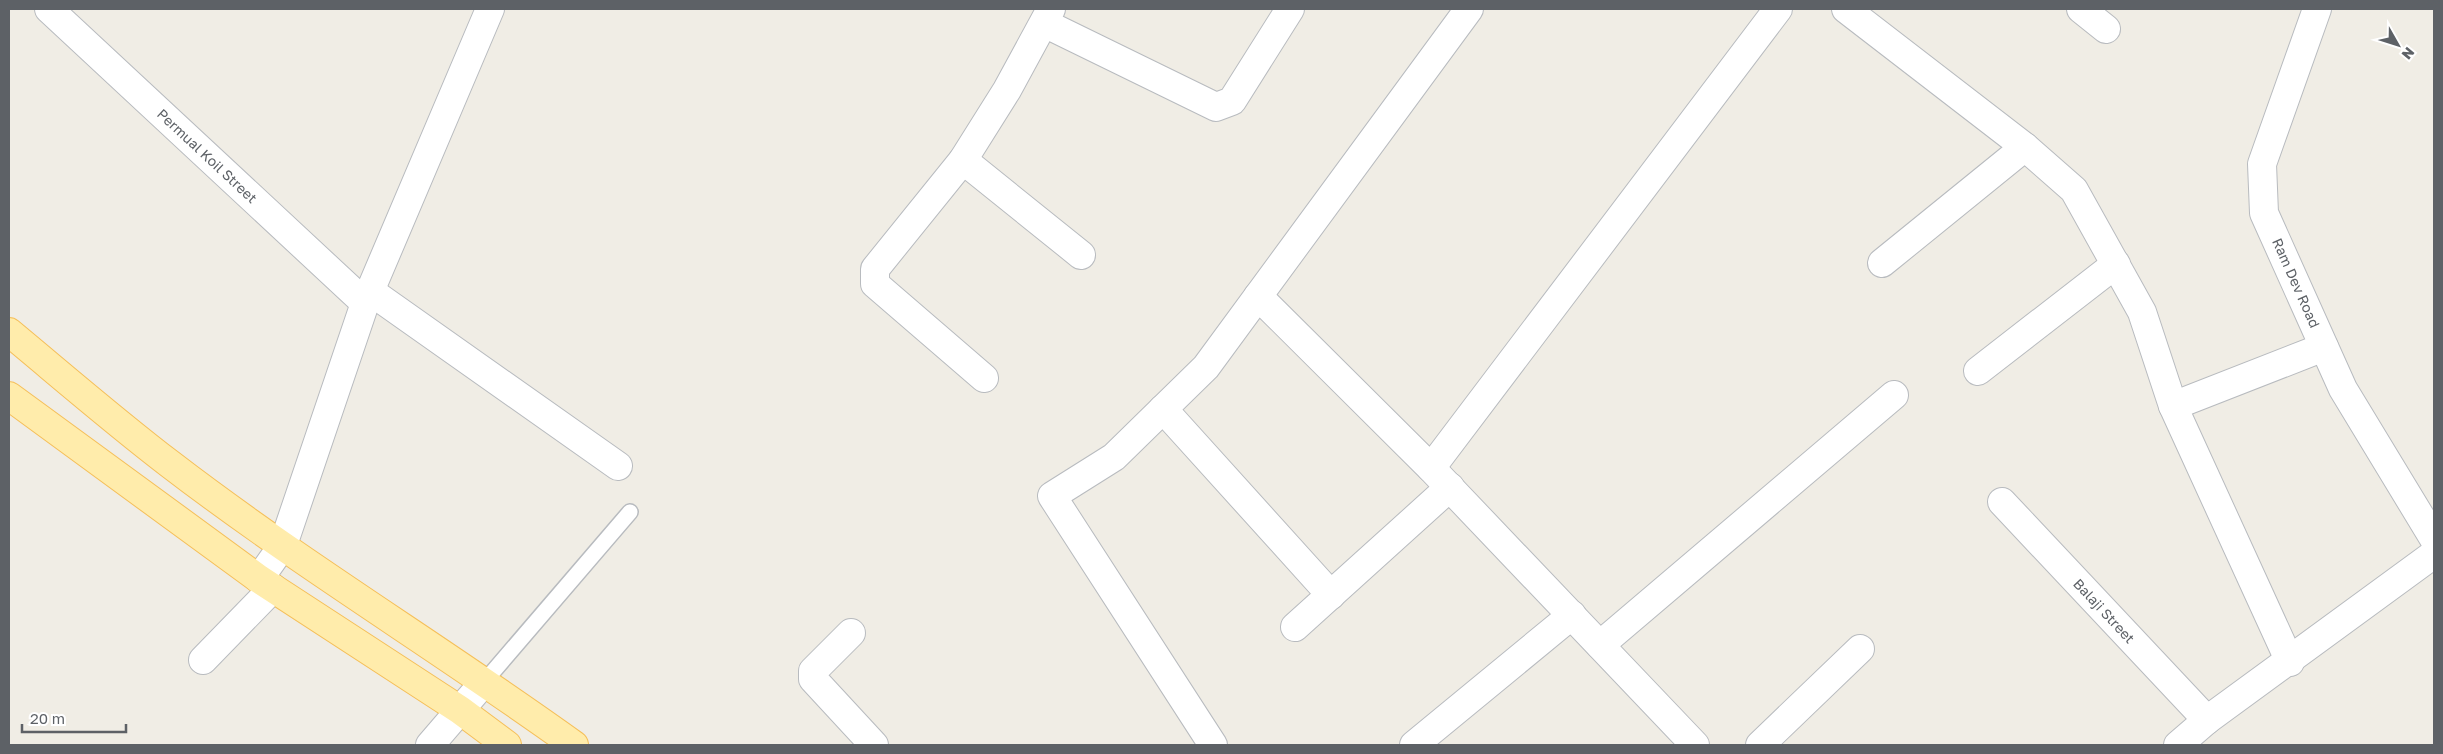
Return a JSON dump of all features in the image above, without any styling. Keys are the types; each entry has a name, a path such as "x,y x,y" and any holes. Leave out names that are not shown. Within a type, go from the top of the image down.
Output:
{"main road":[{"path":"9,332 170,464 283,544 485,681 574,745"},
{"path":"9,396 266,584 460,710 507,745"}],"street":[{"name":"Permual Koil Street","path":"49,9 367,297 618,466"},
{"path":"203,660 266,584 283,544 367,297 490,9"},
{"path":"984,378 875,284 875,269 963,160 1007,90 1047,16 1216,107 1232,101 1290,9"},
{"path":"1213,745 1052,496 1114,456 1206,367 1469,9"},
{"path":"1431,468 1778,9"},
{"path":"1846,9 2025,146 2074,190 2142,312 2172,406 2290,662"},
{"path":"2081,9 2106,29"},
{"name":"Ram Dev Road","path":"2317,9 2262,164 2264,213 2343,389 2434,539"},
{"path":"1882,263 2025,146"},
{"path":"963,160 1081,255"},
{"path":"1978,371 2116,264"},
{"path":"1258,296 1431,468 1695,745"},
{"path":"2172,406 2324,347"},
{"path":"1600,644 1894,395"},
{"path":"1163,409 1331,595"},
{"path":"1295,627 1450,488"},
{"name":"Balaji Street","path":"2002,502 2207,720"},
{"path":"2178,745 2207,720 2290,662 2434,554"},
{"path":"1414,745 1572,615"},
{"path":"851,633 812,671 813,679 874,745"},
{"path":"1760,745 1860,649"},
{"path":"435,744 460,710 485,681"}],"lane":[{"path":"485,681 630,512"}]}
